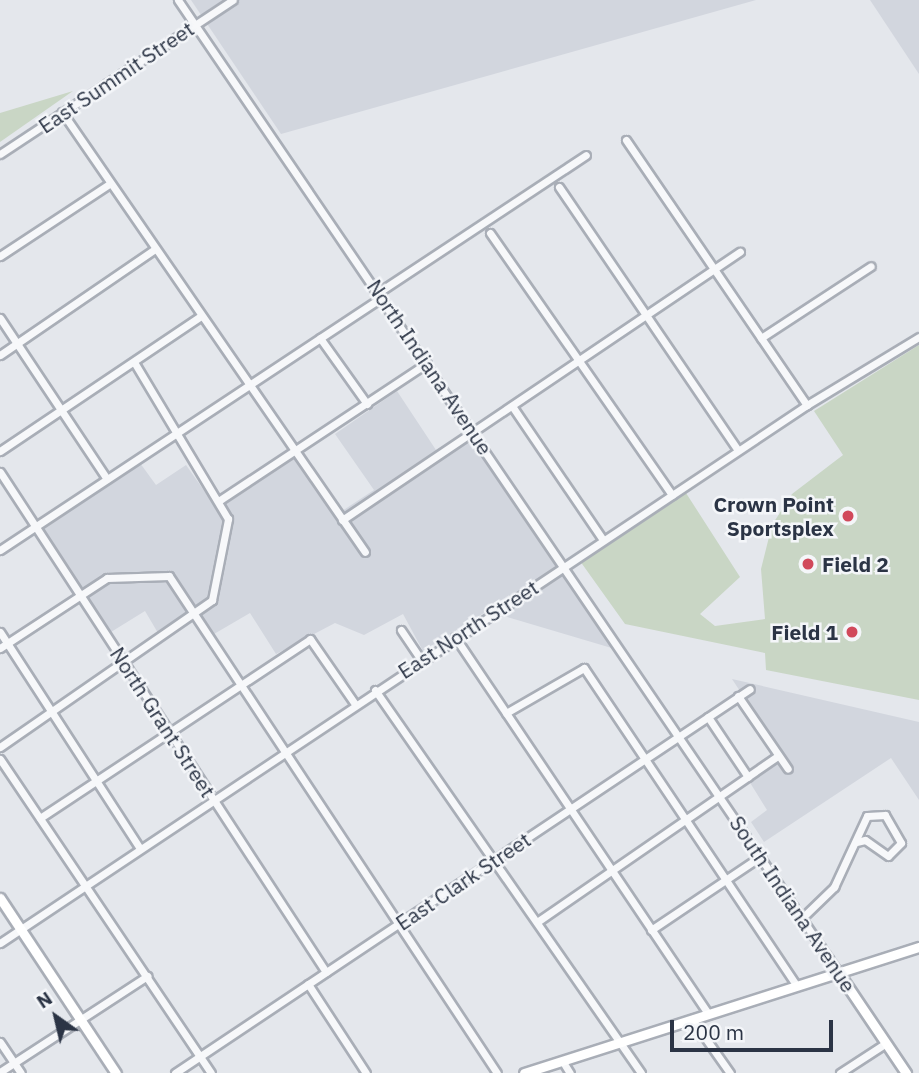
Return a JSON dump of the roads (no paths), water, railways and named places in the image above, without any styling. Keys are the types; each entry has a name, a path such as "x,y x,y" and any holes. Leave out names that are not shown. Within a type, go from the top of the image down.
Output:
{"main road":[{"path":"0,898 116,1073"},
{"path":"524,1073 919,947"},
{"name":"South Indiana Avenue","path":"838,972 906,1073"}],"street":[{"name":"North Indiana Avenue","path":"178,0 680,735"},
{"name":"East Summit Street","path":"0,155 233,0"},
{"path":"62,112 109,184 365,552"},
{"path":"626,140 807,405"},
{"path":"0,550 320,338 586,155"},
{"path":"0,256 109,184"},
{"path":"559,187 738,450"},
{"path":"490,233 671,495"},
{"path":"0,355 155,249"},
{"path":"342,520 740,252"},
{"path":"761,338 871,266"},
{"path":"0,451 201,316"},
{"path":"0,318 107,479"},
{"name":"East North Street","path":"0,943 213,798 738,450 919,337"},
{"path":"320,338 367,404"},
{"path":"0,747 196,617 212,600 228,519 220,500 134,362"},
{"path":"220,500 427,363"},
{"path":"512,406 603,540"},
{"name":"North Grant Street","path":"0,472 326,972"},
{"path":"4,646 117,575 169,576 497,1073"},
{"path":"401,630 421,660"},
{"path":"0,632 4,646 52,712 140,848"},
{"path":"455,637 708,1014"},
{"path":"40,818 310,639 355,704"},
{"path":"506,713 580,666 796,985"},
{"name":"East Clark Street","path":"175,1073 750,688"},
{"path":"375,690 640,1073"},
{"path":"738,696 788,769"},
{"path":"708,717 748,777"},
{"name":"South Indiana Avenue","path":"680,735 838,972"},
{"path":"537,922 778,756"},
{"path":"0,759 211,1073"},
{"path":"802,918 834,887 867,816 876,813 888,818 901,843 888,856 865,840 857,842"},
{"path":"651,930 761,856"},
{"path":"0,1072 68,1027 79,1016 147,976"},
{"path":"308,984 366,1073"},
{"path":"692,1019 730,1073"},
{"path":"0,1042 21,1073"},
{"path":"840,1073 886,1043"},
{"path":"563,1062 570,1073"}],"place":[{"name":"Crown Point Sportsplex","path":"848,516"},
{"name":"Field 2","path":"808,564"},
{"name":"Field 1","path":"852,632"}]}
